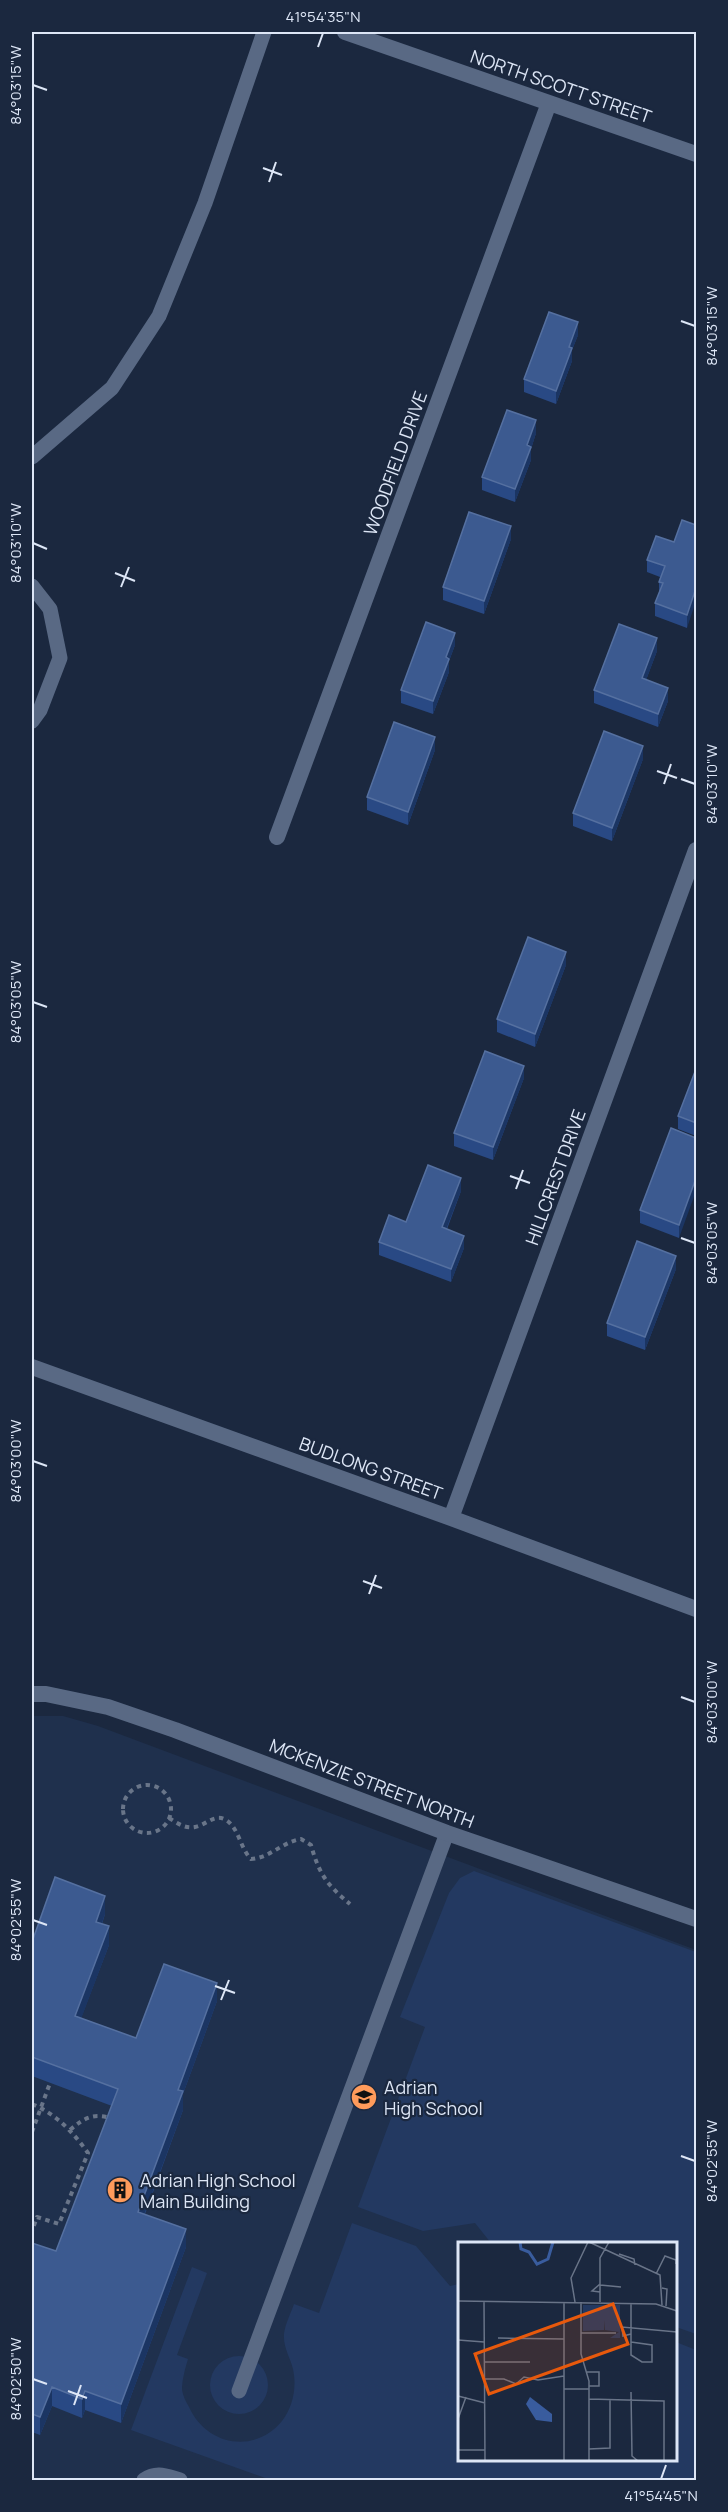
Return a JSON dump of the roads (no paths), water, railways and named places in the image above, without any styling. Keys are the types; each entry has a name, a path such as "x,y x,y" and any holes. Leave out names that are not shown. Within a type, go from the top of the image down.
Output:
{"street":[{"name":"NORTH SCOTT STREET","path":"345,32 696,154"},
{"name":"WOODFIELD DRIVE","path":"277,837 549,103"},
{"name":"HILLCREST DRIVE","path":"451,1518 696,850"},
{"name":"BUDLONG STREET","path":"32,1367 696,1609"},
{"name":"MCKENZIE STREET NORTH","path":"32,1694 46,1694 108,1707 447,1833 696,1919"}],"lane":[{"path":"32,457 112,388 159,316 205,202 264,32"},
{"path":"32,586 50,609 60,658 40,710 32,721"},
{"path":"239,2391 447,1833"},
{"path":"144,2481 155,2474 161,2474 180,2481"}],"place":[{"name":"Adrian High School","path":"364,2097"},
{"name":"Adrian High School Main Building","path":"120,2190"}]}
